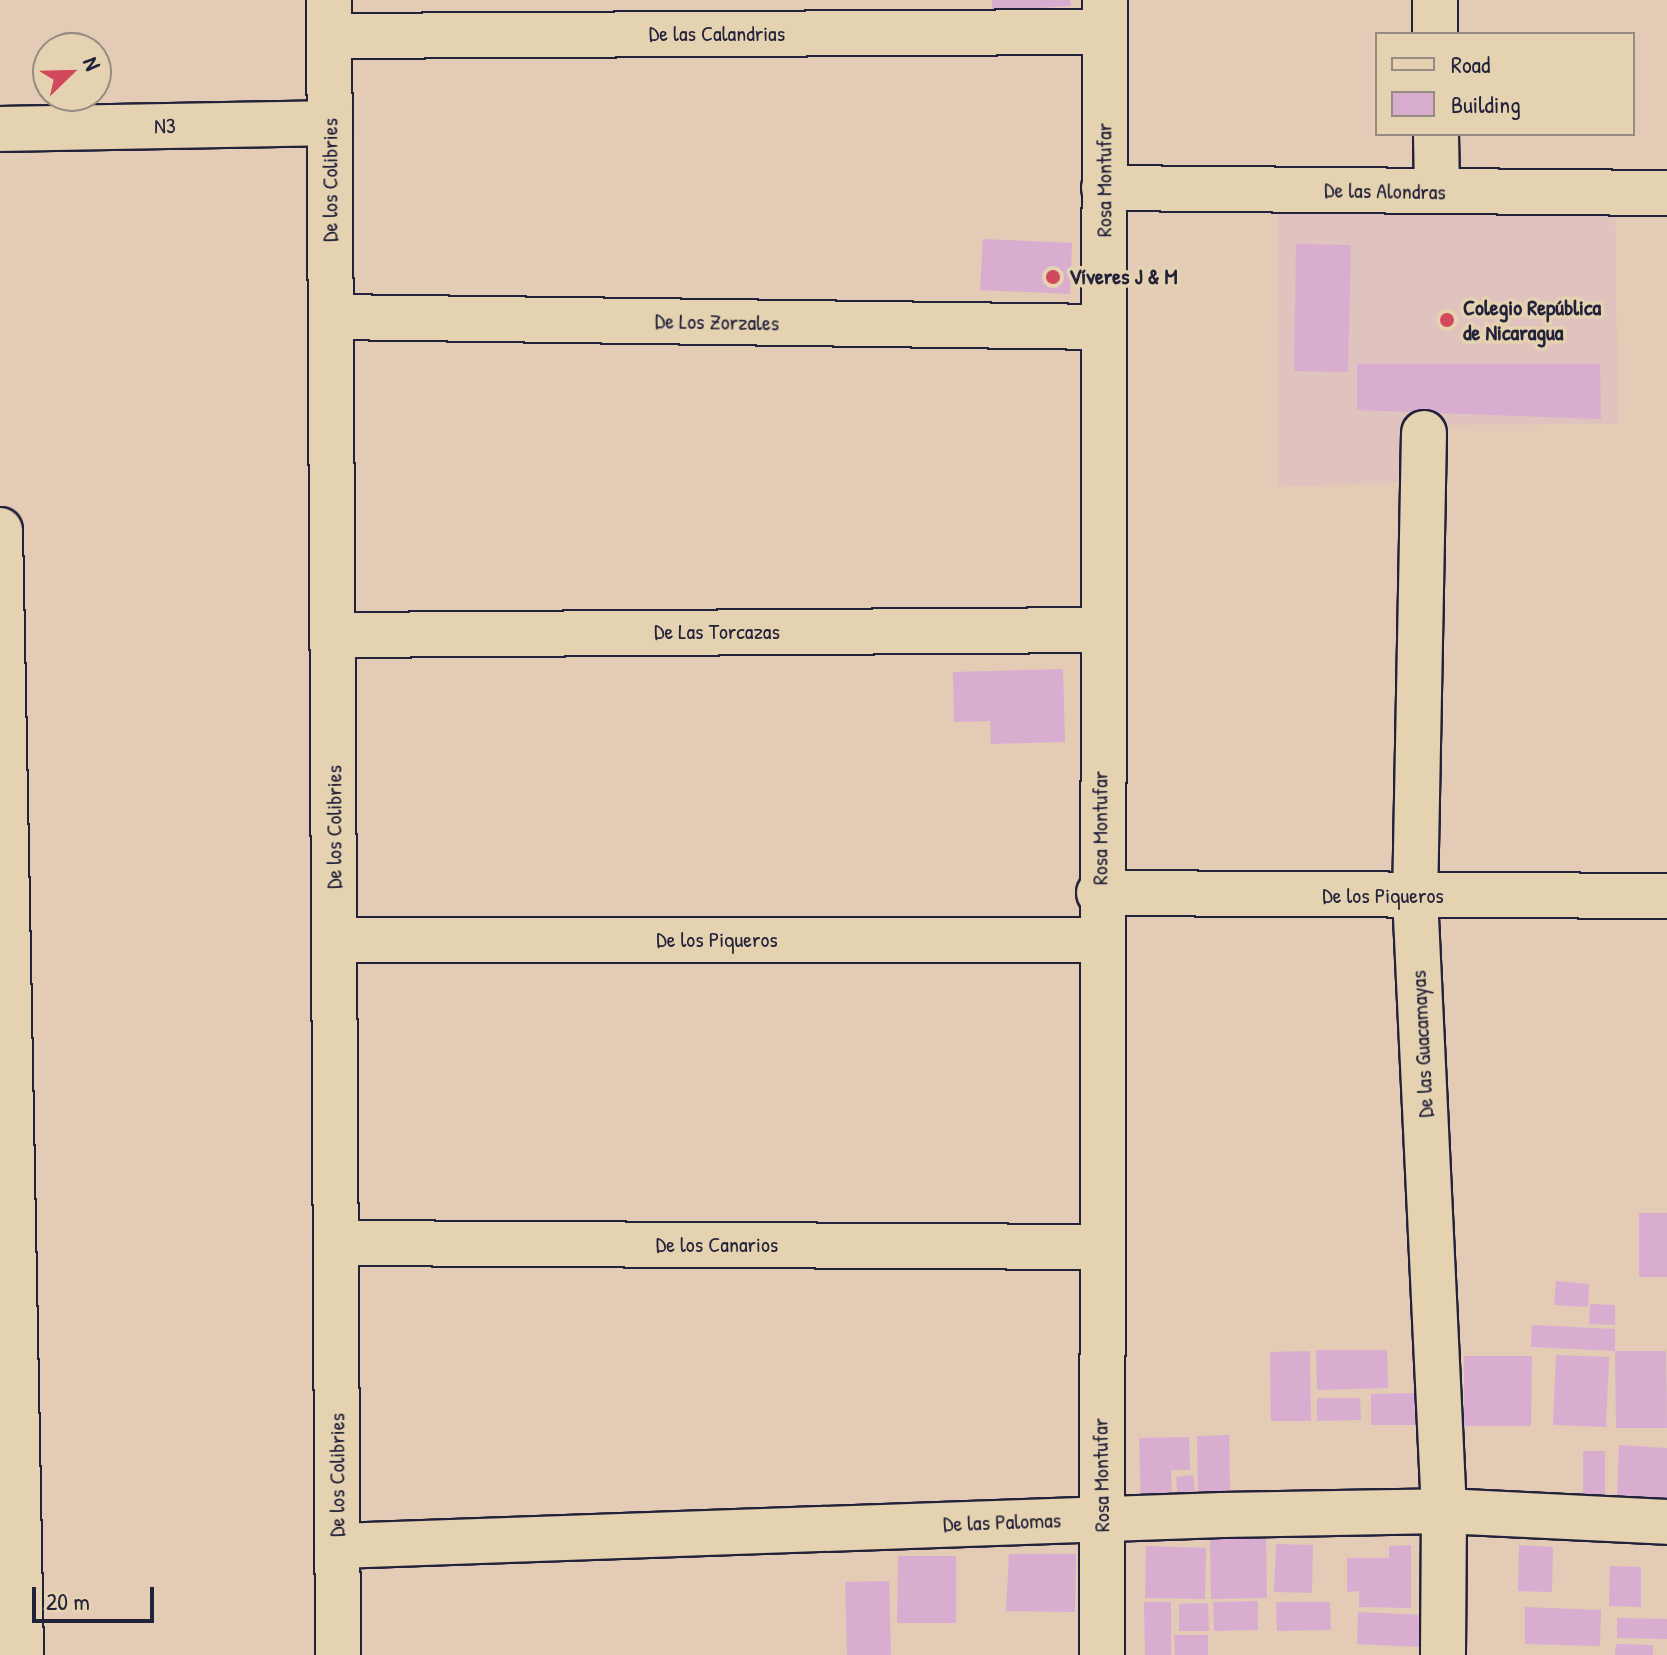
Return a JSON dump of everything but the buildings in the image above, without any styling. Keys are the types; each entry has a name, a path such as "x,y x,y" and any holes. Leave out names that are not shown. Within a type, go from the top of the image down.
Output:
{"street":[{"path":"1435,0 1435,32"},
{"name":"De las Calandrias","path":"329,18 1104,16"},
{"name":"Rosa Montufar","path":"1102,1655 1098,1247 1104,16"},
{"name":"De los Colibries","path":"329,18 338,1655"},
{"name":"N3","path":"0,129 330,123"},
{"path":"1436,136 1437,191"},
{"name":"De las Alondras","path":"1104,188 1667,193"},
{"name":"De Los Zorzales","path":"331,317 1103,327"},
{"name":"De las Guacamayas","path":"1424,433 1415,896 1444,1511 1443,1655"},
{"path":"0,530 9,1607 21,1655"},
{"name":"De Las Torcazas","path":"333,635 1101,630"},
{"name":"De los Piqueros","path":"1099,893 1667,896"},
{"name":"De los Piqueros","path":"334,940 1100,940"},
{"name":"De los Canarios","path":"336,1243 1098,1247"},
{"name":"De las Palomas","path":"338,1546 1101,1518 1444,1511 1667,1522"}],"shaded area":[{"name":"Colegio República de Nicaragua","path":"1278,210 1615,215 1618,424 1412,425 1406,482 1279,487"}],"place":[{"name":"Víveres J & M","path":"1053,277"},
{"name":"Colegio República de Nicaragua","path":"1447,320"}]}
